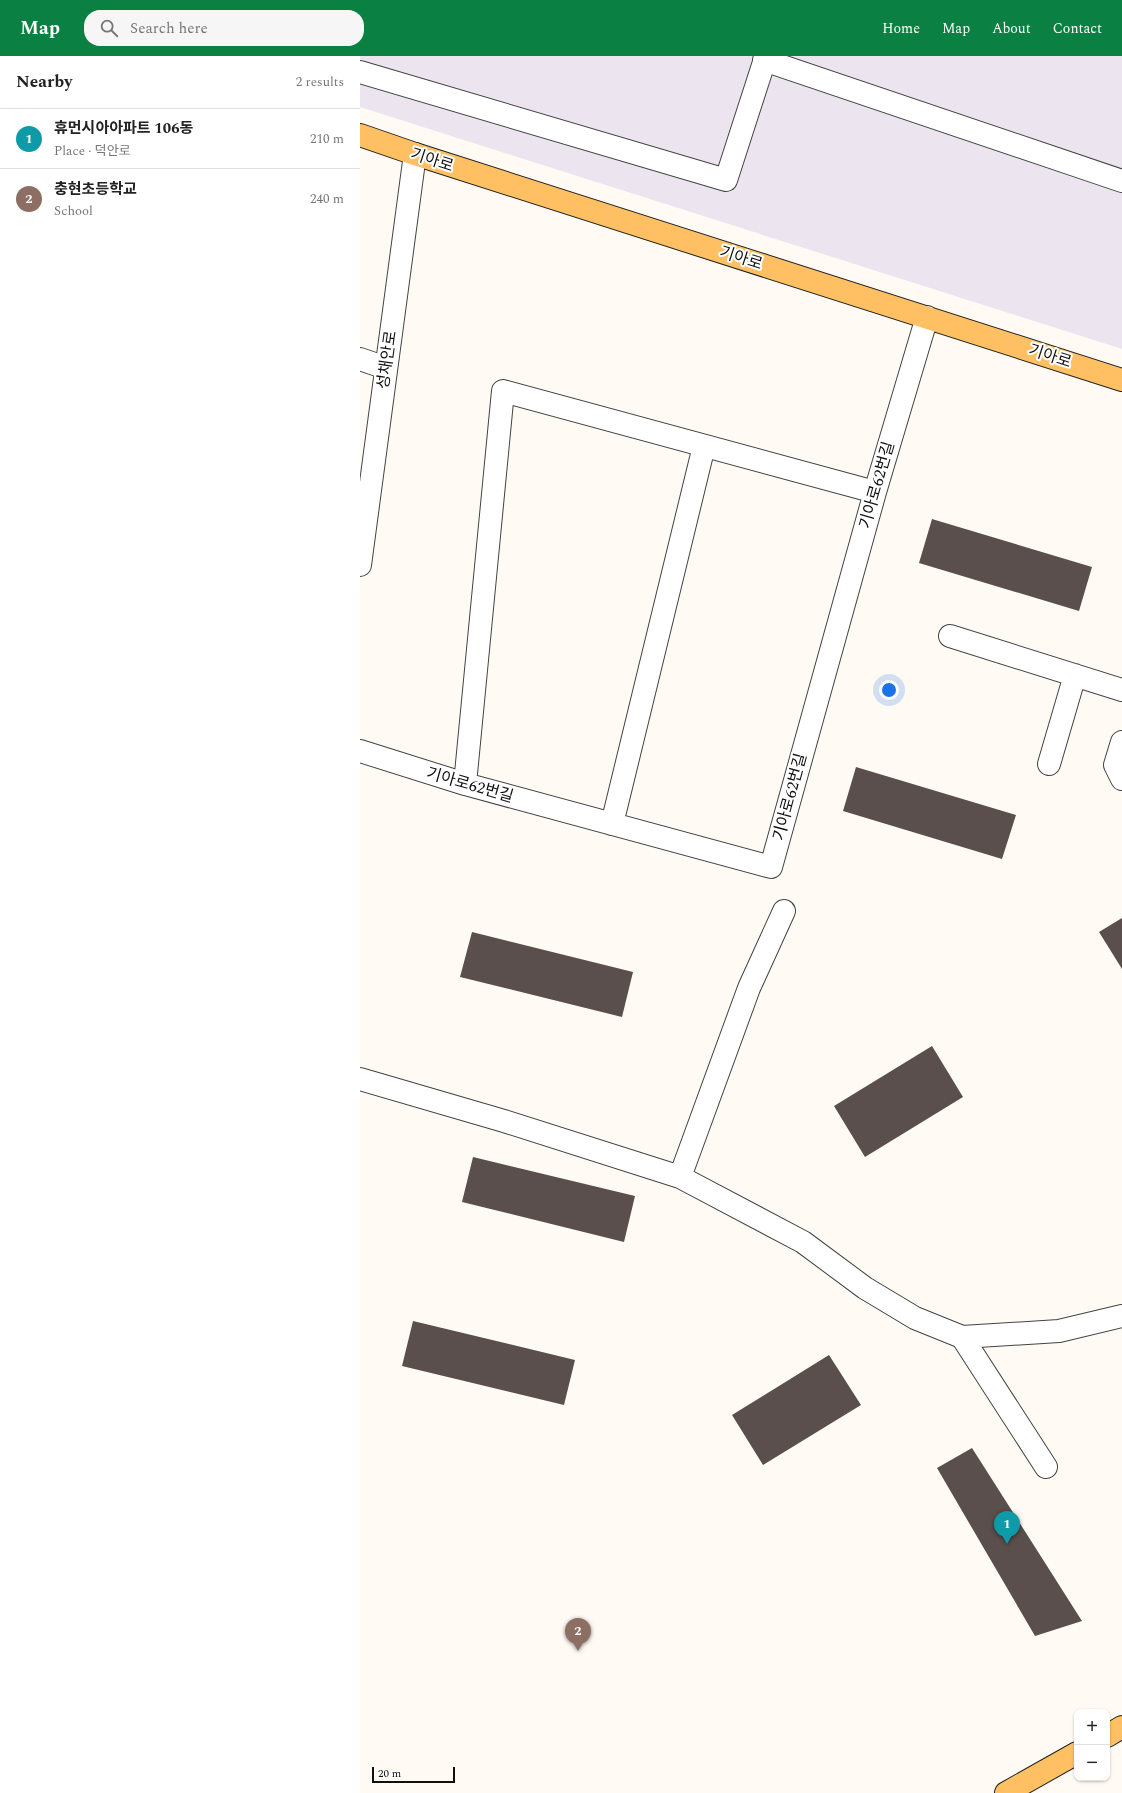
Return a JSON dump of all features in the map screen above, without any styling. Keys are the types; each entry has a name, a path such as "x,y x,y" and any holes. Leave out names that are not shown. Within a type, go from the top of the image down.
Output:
{"main road":[{"name":"기아로","path":"360,135 415,154 1122,380"},
{"path":"1110,1734 1122,1727"},
{"path":"1006,1793 1074,1755"}],"street":[{"path":"360,72 726,180 765,58 1122,181"},
{"name":"성채안로","path":"360,565 415,154"},
{"name":"기아로62번길","path":"360,751 465,784 771,867 875,492 927,317"},
{"path":"360,359 386,368"},
{"path":"465,784 503,391 875,492"},
{"path":"612,824 704,446"},
{"path":"950,636 1122,690"},
{"path":"1049,764 1075,674"},
{"path":"1122,742 1115,765 1122,779"},
{"path":"680,1176 749,988 784,911"},
{"path":"360,1079 504,1121 680,1176 803,1242 865,1288 915,1318 962,1337 1059,1331 1122,1316"},
{"path":"962,1337 1046,1467"}],"shaded area":[{"path":"360,56 1122,56 1122,349 360,107"}],"building":[{"path":"932,519 1092,567 1079,611 919,563"},
{"path":"856,767 1016,815 1002,859 843,811"},
{"path":"1122,918 1122,969 1099,932"},
{"path":"472,932 633,972 622,1017 460,977"},
{"path":"932,1046 963,1097 865,1157 834,1106"},
{"path":"473,1157 635,1196 624,1242 462,1202"},
{"path":"413,1321 575,1360 564,1405 402,1366"},
{"path":"829,1355 861,1405 763,1465 732,1415"},
{"path":"972,1448 1082,1621 1035,1636 937,1468"}],"place":[{"name":"휴먼시아아파트 106동","path":"1007,1544"},
{"name":"충현초등학교","path":"578,1651"}]}
